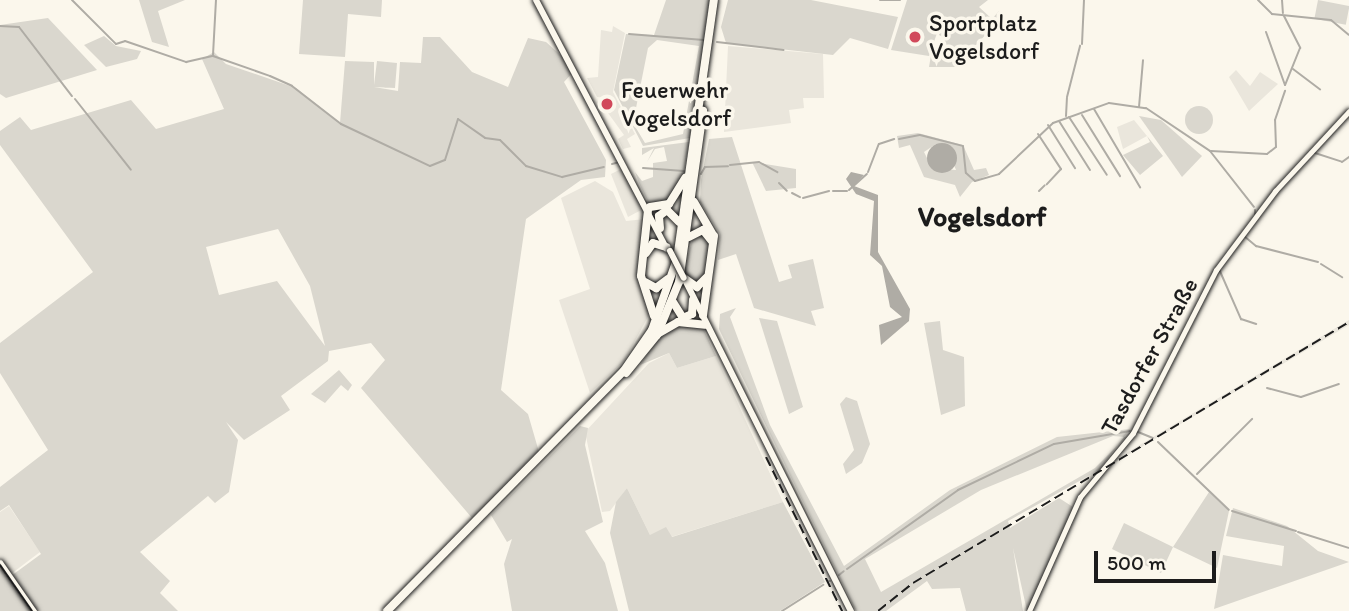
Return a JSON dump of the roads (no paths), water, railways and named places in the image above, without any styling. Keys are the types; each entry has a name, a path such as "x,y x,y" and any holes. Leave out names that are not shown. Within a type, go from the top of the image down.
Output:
{"highway":[{"path":"626,373 656,331 676,279 716,0"},
{"path":"609,387 654,316 668,279 685,178 701,105"},
{"path":"390,611 626,373 657,335 673,301 688,239 701,105"},
{"path":"390,611 609,387 642,347 669,290 701,105"},
{"path":"654,316 641,276 649,209 669,204 685,178"},
{"path":"693,199 714,236 703,315"},
{"path":"660,228 659,216 667,210 679,222"},
{"path":"684,280 694,287 703,284 712,241 701,229 688,239"},
{"path":"668,279 653,288 643,274 648,246 669,251"},
{"path":"673,301 674,314 682,318 692,314 693,300"},
{"path":"657,335 678,322 705,325"}],"main road":[{"path":"538,0 660,228 669,251"},
{"name":"Tasdorfer Straße","path":"1029,611 1080,497 1133,433 1215,272 1268,198 1349,111"},
{"path":"649,209 850,611"},
{"path":"684,280 771,452"},
{"path":"0,562 34,611"}],"waterway":[{"path":"72,0 116,44 125,41 186,62 213,56 270,76 292,86 341,124 430,166 445,160 458,119 485,138 500,140 526,166 562,177 604,167"},
{"path":"213,55 216,0"},
{"path":"880,0 900,0"},
{"path":"1082,44 1084,0"},
{"path":"1258,0 1272,14 1331,20 1349,35"},
{"path":"1282,0 1283,13"},
{"path":"1284,16 1300,48 1285,85"},
{"path":"0,26 19,27 72,96"},
{"path":"1266,32 1285,85"},
{"path":"629,34 704,40"},
{"path":"717,42 784,50"},
{"path":"1067,97 1080,46"},
{"path":"1139,107 1143,60"},
{"path":"1293,69 1320,89"},
{"path":"1211,151 1267,154 1276,147 1275,120 1285,91"},
{"path":"1066,116 1067,98"},
{"path":"75,99 131,170"},
{"path":"899,139 920,135 963,146 966,173 975,181 999,174 1053,123 1109,103 1146,108 1210,151 1254,207"},
{"path":"1094,109 1140,187"},
{"path":"1082,115 1120,176"},
{"path":"1069,117 1107,175"},
{"path":"1059,121 1090,170"},
{"path":"1048,125 1075,168"},
{"path":"1038,134 1061,169 1047,184"},
{"path":"868,172 879,144 894,139"},
{"path":"1315,153 1342,162 1349,157"},
{"path":"612,164 620,162"},
{"path":"730,165 759,162 777,172"},
{"path":"701,174 705,167 728,166"},
{"path":"643,168 684,171"},
{"path":"849,190 867,174"},
{"path":"779,183 787,191"},
{"path":"1039,191 1045,185"},
{"path":"803,198 829,191"},
{"path":"833,191 847,191"},
{"path":"792,193 800,197"},
{"path":"1244,236 1256,246 1318,262"},
{"path":"1321,264 1342,277"},
{"path":"1219,269 1241,319 1256,324"},
{"path":"1267,388 1301,397 1339,384"},
{"path":"1197,474 1252,419"},
{"path":"847,569 958,490 1054,444 1130,431"},
{"path":"1138,432 1153,438"},
{"path":"1158,442 1229,510"},
{"path":"1232,511 1296,531"},
{"path":"1298,532 1349,548"},
{"path":"839,575 844,571"},
{"path":"782,611 823,585"}],"tram line":[{"path":"0,565 32,611"}],"railway":[{"path":"878,611 913,583 1349,322"},
{"path":"766,457 842,611"}],"place":[{"name":"Sportplatz Vogelsdorf","path":"915,37"},
{"name":"Feuerwehr Vogelsdorf","path":"607,104"}],"district":[{"name":"Vogelsdorf","path":"982,216"}]}
